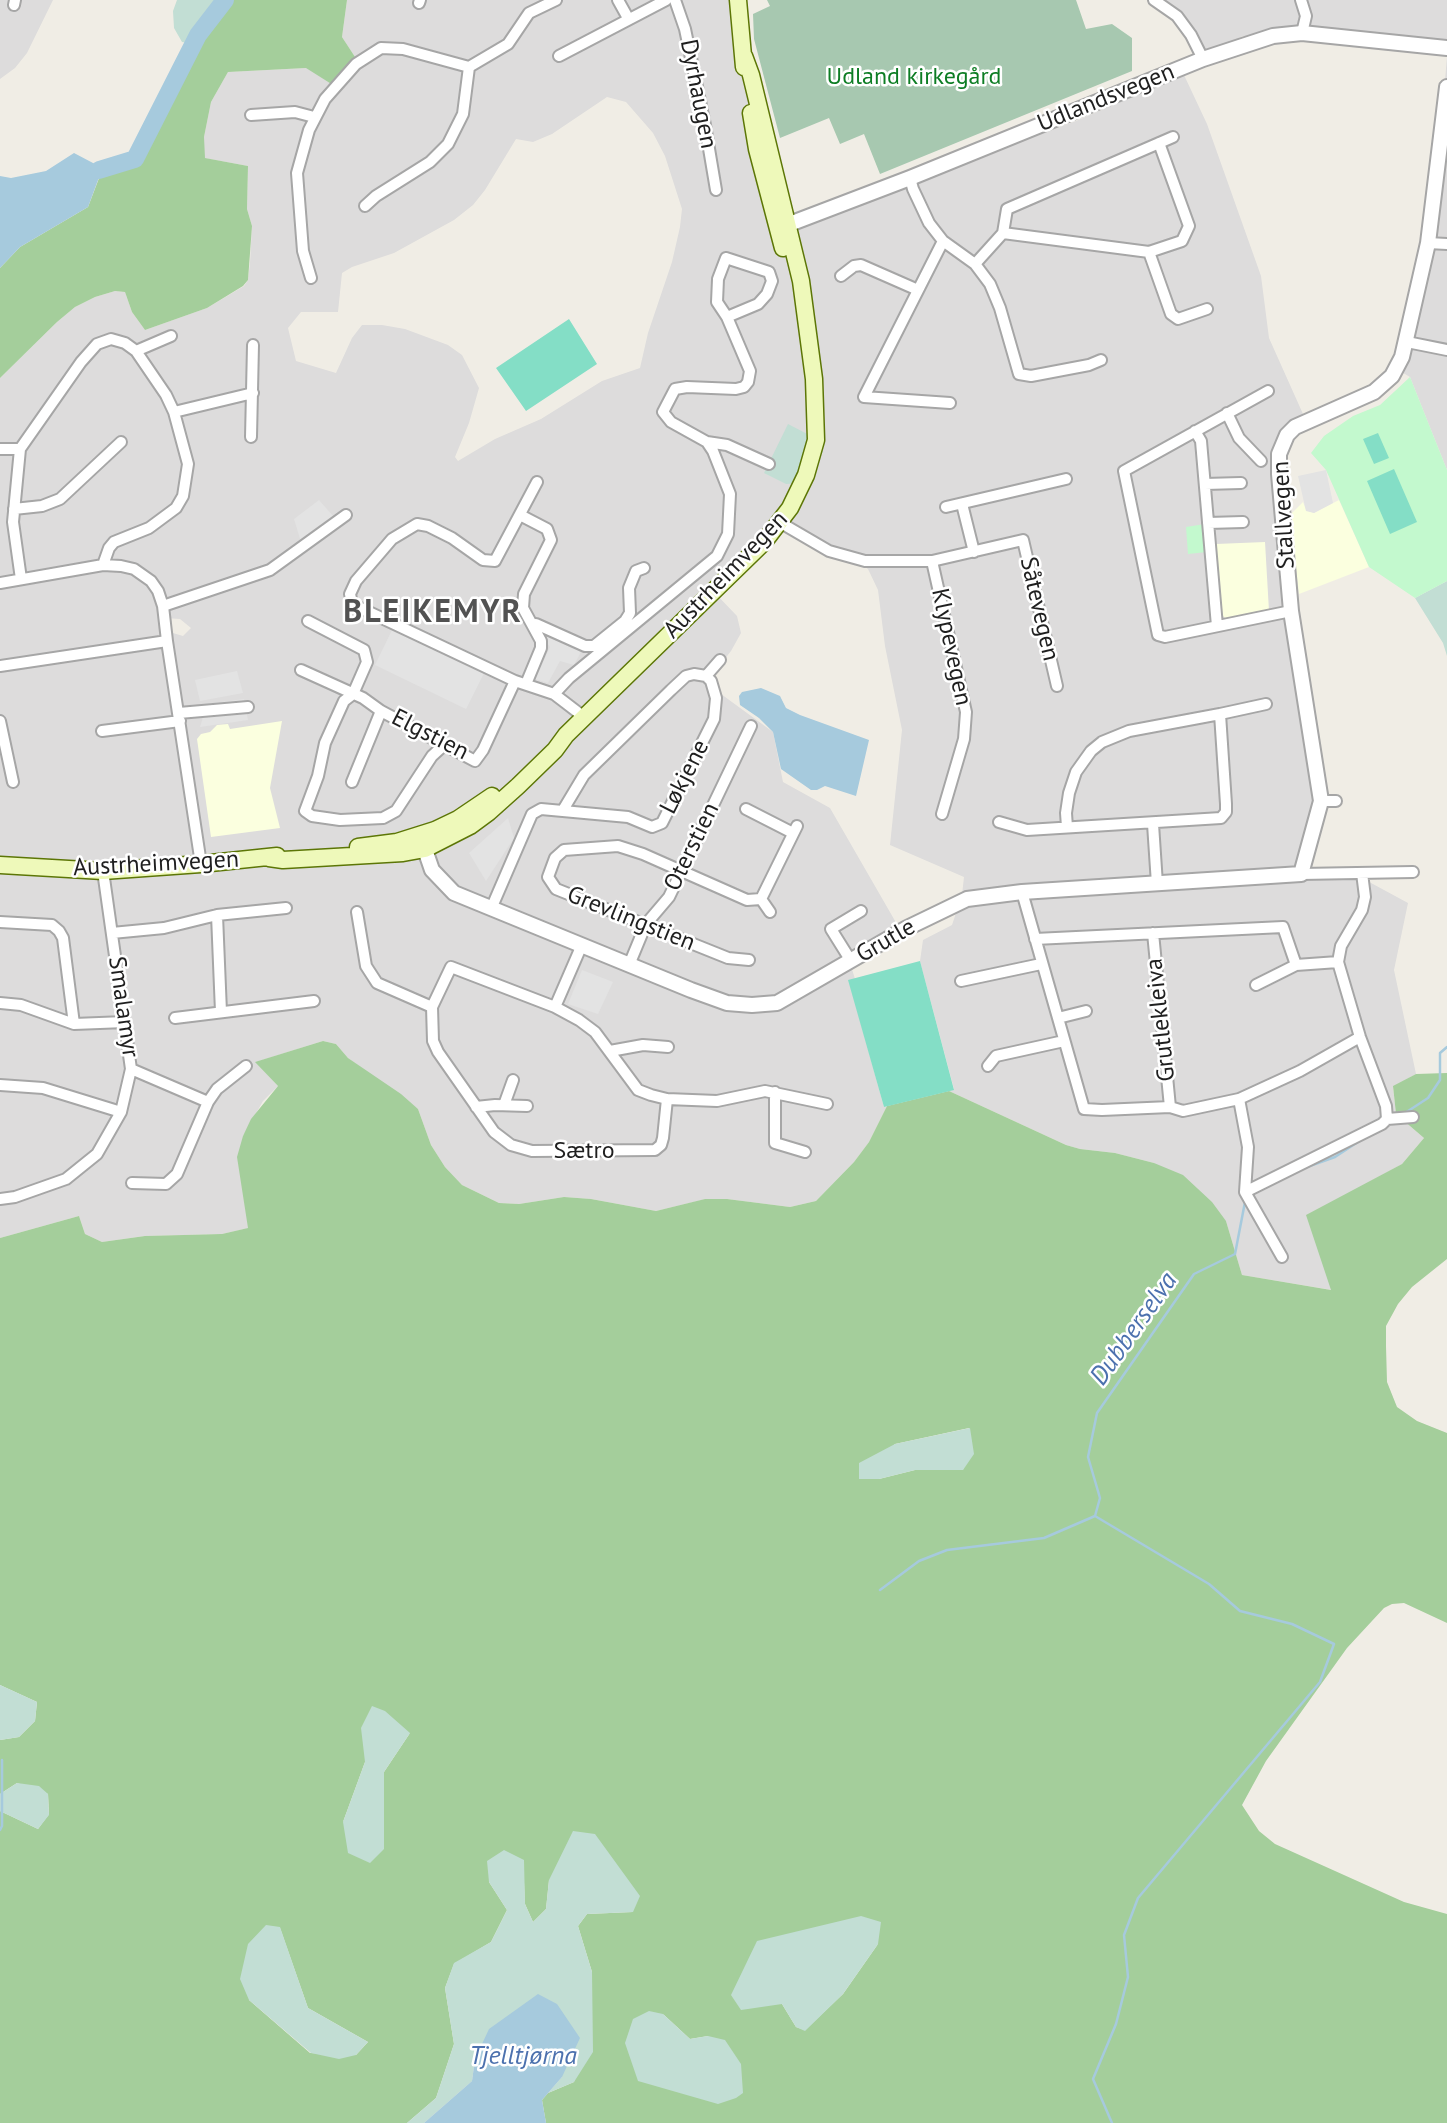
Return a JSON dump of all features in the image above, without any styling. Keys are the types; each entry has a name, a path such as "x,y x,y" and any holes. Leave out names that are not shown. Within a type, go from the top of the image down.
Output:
{"main road":[{"name":"Austrheimvegen","path":"0,865 103,871 269,858 284,860 386,856 470,826 489,812 555,750 566,735 781,523 799,493 812,458 816,440 816,400 801,281 757,149 744,77 738,0"}],"street":[{"path":"311,278 303,251 298,173 314,117 325,99 356,64 381,48 403,49 469,67 508,44 529,13 556,0"},
{"path":"618,0 628,18"},
{"path":"559,56 666,0"},
{"name":"Dyrhaugen","path":"675,0 685,29 716,190"},
{"path":"1154,0 1177,16 1191,35 1203,59"},
{"path":"1301,0 1306,16 1302,33"},
{"name":"Udlandsvegen","path":"783,226 911,178 1203,59 1273,36 1302,33 1447,48"},
{"path":"365,206 376,196 430,162 448,144 463,114 469,67"},
{"name":"Stallvegen","path":"1301,874 1329,801 1291,611 1279,454 1282,443 1296,427 1362,398 1384,384 1398,367 1407,342 1428,243 1444,148 1447,87"},
{"path":"251,116 295,112 314,117"},
{"path":"975,264 1003,233 1007,209 1173,137"},
{"path":"1003,233 1149,252 1182,242 1189,226 1159,143"},
{"path":"911,178 913,189 929,223 943,241 975,264 990,284 1019,374 1031,376 1089,365 1101,360"},
{"path":"943,241 864,397 950,403"},
{"path":"1428,243 1447,244"},
{"path":"1149,252 1171,314 1178,319 1207,309"},
{"path":"727,317 758,304 767,294 772,281 769,272 726,258 718,279 717,302 727,317 750,371 748,382 744,387 736,389 675,389 663,412 671,422 707,442 727,445 769,464"},
{"path":"841,276 854,266 861,265 918,290"},
{"path":"136,351 171,336"},
{"path":"21,579 13,522 20,449 67,380 97,344 111,339 125,342 136,351 166,395 188,464 183,496 176,508 149,528 114,542 103,565"},
{"path":"1407,342 1447,350"},
{"path":"251,437 253,345"},
{"path":"1268,391 1124,471 1158,635 1165,637 1291,611"},
{"path":"173,412 253,393"},
{"path":"1227,413 1239,438 1261,461"},
{"path":"1195,431 1201,441 1217,626"},
{"path":"14,509 42,506 60,499 121,442"},
{"path":"554,694 569,678 717,556 727,534 730,494 707,442"},
{"path":"0,449 20,449"},
{"path":"946,507 1066,479"},
{"path":"537,482 495,561 483,560 461,543 428,526 417,524 392,539 356,581 350,594 352,604 520,682 554,694 584,717"},
{"path":"1205,484 1241,482"},
{"path":"962,504 974,552"},
{"path":"163,606 270,570 346,515"},
{"path":"520,515 547,528 551,540 524,594 523,608 541,641 541,648 520,682"},
{"path":"1208,523 1243,522"},
{"name":"Såtevegen","path":"781,523 840,556 865,561 932,561 1023,540 1057,687"},
{"name":"Klypevegen","path":"932,561 966,712 964,739 942,814"},
{"path":"0,583 103,565 134,569 151,581 163,606 201,864"},
{"path":"533,626 536,624 585,646 594,646 625,621 630,612 629,588 636,571 644,568"},
{"path":"308,621 364,650 367,653 367,662 353,694 344,701 325,743 305,810 312,816 358,820 383,818 396,811 432,757 444,745"},
{"path":"0,666 167,641"},
{"path":"563,810 584,775 671,690 687,676 706,676 720,660"},
{"name":"Elgstien","path":"301,670 353,694 475,761 520,682"},
{"name":"Løkjene","path":"491,909 532,814 541,809 628,817 652,827 662,823 714,719 716,698 706,676"},
{"path":"1067,827 1069,793 1076,772 1091,751 1102,742 1129,731 1266,704"},
{"path":"102,731 248,708"},
{"name":"Elgstien","path":"352,782 381,711"},
{"path":"999,822 1027,830 1217,820 1224,816 1226,804 1220,714"},
{"path":"0,721 13,782"},
{"name":"Oterstien","path":"629,965 646,924 669,898 751,726"},
{"path":"746,809 795,829 761,899 770,912"},
{"path":"1153,824 1157,884"},
{"name":"Grutle","path":"423,842 432,870 454,893 581,947 727,1003 752,1005 777,1003 907,928 967,900 1021,892 1301,874 1413,872"},
{"name":"Grevlingstien","path":"749,960 728,958 556,889 548,877 555,858 564,850 618,846 643,854 747,900 761,899"},
{"name":"Smalamyr","path":"0,1198 15,1197 66,1179 97,1154 121,1112 131,1069 103,871"},
{"path":"1362,873 1365,897 1362,910 1342,946 1338,962 1360,1037 1386,1106 1387,1119"},
{"path":"1021,892 1084,1109 1170,1107 1183,1111 1239,1098 1300,1071 1360,1037"},
{"path":"112,933 164,928 218,915 286,908"},
{"path":"851,961 831,929 861,911"},
{"path":"357,912 366,966 377,983 432,1007"},
{"path":"218,915 221,1012"},
{"path":"0,922 52,925 59,930 74,1024"},
{"name":"Grutlekleiva","path":"1035,939 1283,927 1296,965"},
{"name":"Grutlekleiva","path":"1153,933 1170,1107"},
{"path":"555,1007 581,947"},
{"path":"1256,985 1296,965 1338,962"},
{"path":"961,981 1041,964"},
{"name":"Sætro","path":"667,1100 661,1145 648,1152 532,1151 511,1146 494,1132 438,1052 431,1031 432,1007 451,967 555,1007 595,1032 638,1090 667,1100 717,1101 748,1093 775,1092 827,1104"},
{"path":"175,1018 314,1001"},
{"path":"0,1003 21,1005 74,1024 125,1022"},
{"path":"1058,1018 1086,1011"},
{"path":"988,1066 996,1056 1064,1041"},
{"path":"610,1051 643,1045 668,1047"},
{"path":"132,1184 166,1184 177,1174 208,1102 217,1089 246,1066"},
{"path":"131,1069 208,1102"},
{"path":"504,1105 513,1080"},
{"path":"0,1085 43,1088 121,1112"},
{"path":"775,1092 775,1143 805,1152"},
{"path":"1239,1098 1248,1147 1245,1192 1282,1257"},
{"path":"476,1107 527,1106"},
{"path":"1245,1192 1382,1124 1387,1119 1413,1117"}],"shaded area":[{"path":"0,0 53,0 27,53 15,68 0,79"},
{"path":"177,0 225,0 205,24 194,44 182,42 174,28 173,11"},
{"path":"347,0 743,0 753,131 787,234 1076,121 1184,75 1207,124 1261,276 1269,338 1303,414 1277,451 1322,797 1297,872 1360,877 1408,903 1394,970 1416,1074 1393,1087 1396,1114 1424,1138 1402,1164 1366,1184 1332,1290 1242,1275 1226,1221 1154,1163 1066,1145 949,1091 954,1089 920,961 923,940 952,925 962,895 964,877 890,845 902,730 885,646 878,590 868,569 790,520 823,452 817,439 803,483 714,592 737,616 741,633 709,679 721,694 773,732 783,782 830,808 902,933 851,966 855,979 849,981 884,1107 887,1106 869,1142 854,1162 816,1201 790,1207 706,1199 656,1211 564,1197 519,1204 499,1203 462,1185 445,1167 431,1145 418,1109 348,1058 336,1044 323,1041 256,1062 278,1086 263,1101 243,1136 249,1228 222,1234 145,1236 102,1242 85,1234 79,1216 0,1238 0,378 57,322 75,307 95,297 115,291 125,292 132,312 145,330 207,308 244,286 248,280 252,226 247,209 248,166 204,158 204,137 211,102 228,72 306,68 357,60 342,37","holes":["607,97 626,102 653,133 665,156 682,209 672,262 648,333 640,368 602,381 541,419 495,439 458,461 455,457 479,388 462,355 448,345 405,329 362,325 352,338 336,373 296,361 288,328 301,312 338,312 342,273 394,253 454,220 473,205 485,190 516,139 533,142 552,134","165,618 180,619 191,628 183,636 163,630"]},
{"path":"1153,0 1447,0 1447,48 1243,36 1205,55 1194,33"},
{"path":"1447,57 1447,470 1410,377 1395,368 1410,320 1441,128"},
{"path":"788,424 817,439 823,452 804,483 786,484 764,473"},
{"path":"1326,470 1333,503 1314,513 1306,511 1298,476"},
{"path":"319,500 334,517 301,542 294,519"},
{"path":"1339,500 1369,567 1299,594 1290,515 1303,502 1306,510 1314,513"},
{"path":"1265,542 1269,611 1228,620 1220,614 1216,544"},
{"path":"1447,581 1447,656 1443,643 1415,598"},
{"path":"392,630 484,673 466,709 375,665"},
{"path":"547,634 583,648 574,665 560,661 548,683 535,679 550,647 544,639"},
{"path":"237,671 243,693 200,701 195,680"},
{"path":"244,699 248,720 200,727 207,704"},
{"path":"282,721 270,788 280,828 211,837 197,739 217,725 228,724 230,729"},
{"path":"508,818 514,838 486,881 469,853"},
{"path":"582,970 613,982 598,1014 568,1004"},
{"path":"970,1428 974,1454 963,1470 915,1470 879,1479 859,1479 859,1463 895,1444"},
{"path":"0,1685 37,1702 35,1721 19,1737 0,1740"},
{"path":"372,1706 385,1711 410,1733 384,1772 384,1849 370,1863 348,1853 343,1822 365,1762 361,1728"},
{"path":"17,1783 39,1786 48,1794 49,1815 38,1829 0,1811 0,1794"},
{"path":"573,1831 595,1834 640,1896 633,1912 587,1914 578,1926 592,1972 593,2052 574,2082 548,2093 562,2077 475,2059 472,2081 424,2123 407,2123 436,2098 454,2044 445,1988 454,1963 491,1942 507,1910 489,1882 487,1861 504,1850 524,1860 525,1904 533,1922 546,1909 549,1880"},
{"path":"861,1916 881,1922 878,1944 843,1994 805,2031 796,2027 782,2004 741,2010 731,1995 757,1941"},
{"path":"266,1925 280,1927 308,2008 368,2042 356,2055 339,2059 311,2053 249,2000 240,1979 248,1944"},
{"path":"649,2011 663,2014 690,2039 708,2036 725,2040 741,2064 743,2093 718,2104 638,2081 625,2043 633,2019"}],"green space":[{"path":"225,0 347,0 342,37 357,60 333,85 306,68 228,72 211,102 204,137 205,158 248,166 247,209 252,226 248,280 243,286 207,308 145,330 132,312 125,292 115,291 95,297 75,307 57,322 0,378 0,268 20,247 88,207 101,173 99,170 135,158 198,35"},
{"name":"Udland kirkegård","path":"767,0 1076,0 1086,29 1112,24 1132,38 1132,71 880,174 864,134 840,144 829,118 780,138 754,39 753,14 770,6"},
{"path":"569,319 597,364 526,411 496,368"},
{"path":"1410,377 1447,470 1447,581 1415,598 1369,567 1326,470 1311,453 1324,436 1353,416 1380,405"},
{"path":"1378,433 1389,458 1374,464 1363,439"},
{"path":"1394,469 1417,522 1390,534 1367,481"},
{"path":"1205,524 1207,552 1188,554 1186,527"},
{"path":"920,961 954,1090 884,1107 848,980"},
{"path":"323,1041 336,1044 348,1058 401,1094 418,1109 431,1145 445,1167 462,1185 499,1203 519,1204 564,1197 656,1211 705,1199 790,1207 816,1201 854,1162 869,1142 887,1106 949,1091 1066,1145 1154,1163 1183,1175 1212,1202 1226,1221 1242,1275 1331,1290 1306,1215 1402,1164 1424,1138 1396,1114 1393,1086 1416,1074 1447,1073 1447,1259 1412,1287 1398,1304 1386,1326 1386,1346 1387,1382 1397,1407 1417,1421 1447,1433 1447,1623 1404,1603 1384,1608 1347,1648 1266,1761 1242,1805 1259,1831 1275,1844 1404,1902 1447,1914 1447,2123 546,2123 542,2100 548,2093 574,2082 592,1972 578,1926 587,1914 633,1912 549,1880 546,1909 533,1922 525,1904 523,1860 489,1882 507,1910 491,1942 454,1964 445,1988 454,2044 436,2098 407,2123 0,2123 0,1811 38,1829 49,1814 48,1794 17,1783 0,1794 0,1740 19,1737 35,1721 37,1702 0,1685 0,1238 79,1216 85,1234 102,1242 145,1236 222,1234 248,1228 237,1157 251,1119 278,1086 255,1062","holes":["969,1428 963,1470 915,1470 879,1479 859,1478 895,1444","410,1733 384,1772 382,1783 343,1822 365,1762","280,1928 308,2008 368,2042 356,2055 310,2053 249,2000","878,1944 843,1994 805,2030 796,2027 782,2004","663,2014 690,2039 708,2036 718,2104"]}],"water":[{"path":"74,153 93,163 101,172 88,207 20,247 0,268 0,176 11,178 46,171"},
{"path":"761,688 780,696 786,708 800,715 869,740 856,796 825,786 811,790 781,769 773,732 740,705 739,696 742,692"},
{"name":"Tjelltjørna","path":"538,1994 557,2004 580,2038 562,2077 542,2100 546,2123 424,2123 472,2081 475,2059 489,2029"}],"waterway":[{"path":"99,170 135,159 198,35 225,0"},
{"name":"Dubberselva","path":"1405,1113 1428,1098 1440,1080 1440,1053 1447,1047"},
{"name":"Dubberselva","path":"1304,1168 1335,1157 1364,1138"},
{"name":"Dubberselva","path":"1095,1516 1100,1498 1088,1457 1097,1413 1194,1274 1235,1254 1245,1202"},
{"path":"1095,1516 1209,1584 1240,1611 1292,1624 1334,1644 1320,1682 1138,1898 1124,1935 1128,1977 1116,2024 1093,2079 1112,2123"},
{"path":"880,1590 919,1561 947,1550 1044,1538 1095,1516"},
{"path":"0,1830 2,1760"}],"district":[{"name":"BLEIKEMYR","path":"433,613"}]}
